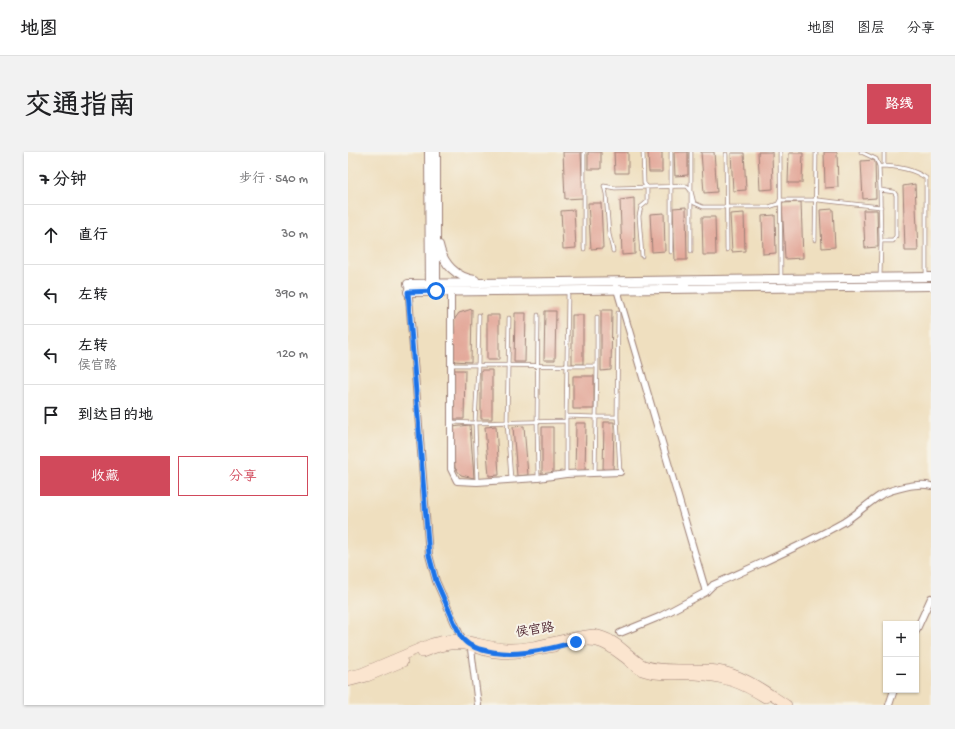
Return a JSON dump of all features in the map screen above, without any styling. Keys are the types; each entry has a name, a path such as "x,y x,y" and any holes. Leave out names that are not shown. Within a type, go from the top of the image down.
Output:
{"main road":[{"name":"侯官路","path":"348,676 366,671 444,639 462,639 508,648 593,634 602,635 612,640 642,664 659,668 706,669 725,672 748,680 781,704"},
{"name":"侯官路","path":"348,682 367,677 437,648 456,644 470,646 494,653 525,654 576,642 595,641 608,645 640,670 657,674 697,675 725,679 749,688 781,704"}],"street":[{"path":"429,152 433,287"},
{"path":"433,287 436,233 436,152"},
{"path":"436,233 443,259 455,273 471,280 496,283 617,290 931,286"},
{"path":"433,287 451,291 568,286 615,282 781,278 929,277"},
{"path":"615,282 706,592"},
{"path":"478,705 470,646 462,639 436,581 429,555 408,288 496,283"},
{"path":"451,291 450,469 457,481 477,482 538,478 566,474 620,472"},
{"path":"620,633 660,617 706,592 712,585 800,545 845,521 882,495 915,485 925,484 931,486"},
{"path":"919,624 931,598"},
{"path":"889,705 893,693"}],"lane":[{"path":"584,152 584,249"},
{"path":"642,256 639,216 641,207 647,202 647,187 644,183 643,152"},
{"path":"671,152 671,252"},
{"path":"690,152 691,251"},
{"path":"780,152 781,278"},
{"path":"815,240 816,152"},
{"path":"861,152 876,159 879,166 881,207 880,277"},
{"path":"884,152 884,166"},
{"path":"726,154 727,250"},
{"path":"879,166 905,169 926,178 929,277"},
{"path":"613,251 609,234 604,186 615,188 687,186 691,190 694,203 703,207 769,207 778,204 780,200"},
{"path":"880,190 894,192 896,195 895,239 881,242"},
{"path":"780,200 816,200 881,207"},
{"path":"566,474 568,286"},
{"path":"618,313 617,418 620,472"},
{"path":"477,482 475,423 479,315"},
{"path":"538,315 538,478"},
{"path":"595,473 597,317"},
{"path":"509,318 507,422 511,480"},
{"path":"451,365 597,366"},
{"path":"566,416 617,418"},
{"path":"451,422 475,423 566,421"}],"building":[{"path":"563,152 581,152 583,198 565,199"},
{"path":"588,152 601,152 601,169 588,169"},
{"path":"614,152 628,152 628,173 615,173"},
{"path":"648,152 662,152 662,172 649,172"},
{"path":"674,152 688,152 688,175 675,176"},
{"path":"701,152 714,152 717,192 704,193"},
{"path":"758,152 772,152 773,189 760,190"},
{"path":"824,152 837,152 838,187 825,188"},
{"path":"731,153 744,153 746,190 733,191"},
{"path":"789,153 803,153 802,183 788,183"},
{"path":"875,160 876,198 863,199 861,161"},
{"path":"915,184 918,251 905,251 903,186"},
{"path":"634,198 635,254 622,255 620,200"},
{"path":"801,202 803,258 785,259 782,203"},
{"path":"588,203 601,203 603,248 591,249"},
{"path":"686,207 687,260 675,260 673,208"},
{"path":"833,209 835,247 822,248 820,210"},
{"path":"574,210 576,248 563,249 561,211"},
{"path":"863,210 877,210 878,247 865,248"},
{"path":"664,213 665,251 652,252 650,214"},
{"path":"744,213 745,251 732,252 730,214"},
{"path":"775,215 776,253 763,254 762,216"},
{"path":"702,217 715,217 716,255 703,255"},
{"path":"472,309 471,362 453,361 454,320 459,313"},
{"path":"601,310 612,310 611,370 601,371"},
{"path":"545,311 556,311 555,360 544,360"},
{"path":"515,313 526,313 525,362 514,362"},
{"path":"487,315 499,315 499,360 487,360"},
{"path":"572,315 583,315 583,364 572,364"},
{"path":"454,370 465,370 464,419 453,419"},
{"path":"481,370 492,370 492,419 481,419"},
{"path":"573,376 594,376 594,409 573,409"},
{"path":"604,422 614,422 613,472 603,472"},
{"path":"576,423 586,423 585,473 575,473"},
{"path":"470,425 474,478 461,475 455,468 452,427"},
{"path":"496,426 499,475 489,476 485,427"},
{"path":"524,426 528,475 517,476 513,427"},
{"path":"542,427 553,427 553,476 542,476"}],"route":[{"path":"436,291 408,292 429,555 436,581 462,639 470,646 487,652 525,654 576,642"}]}
